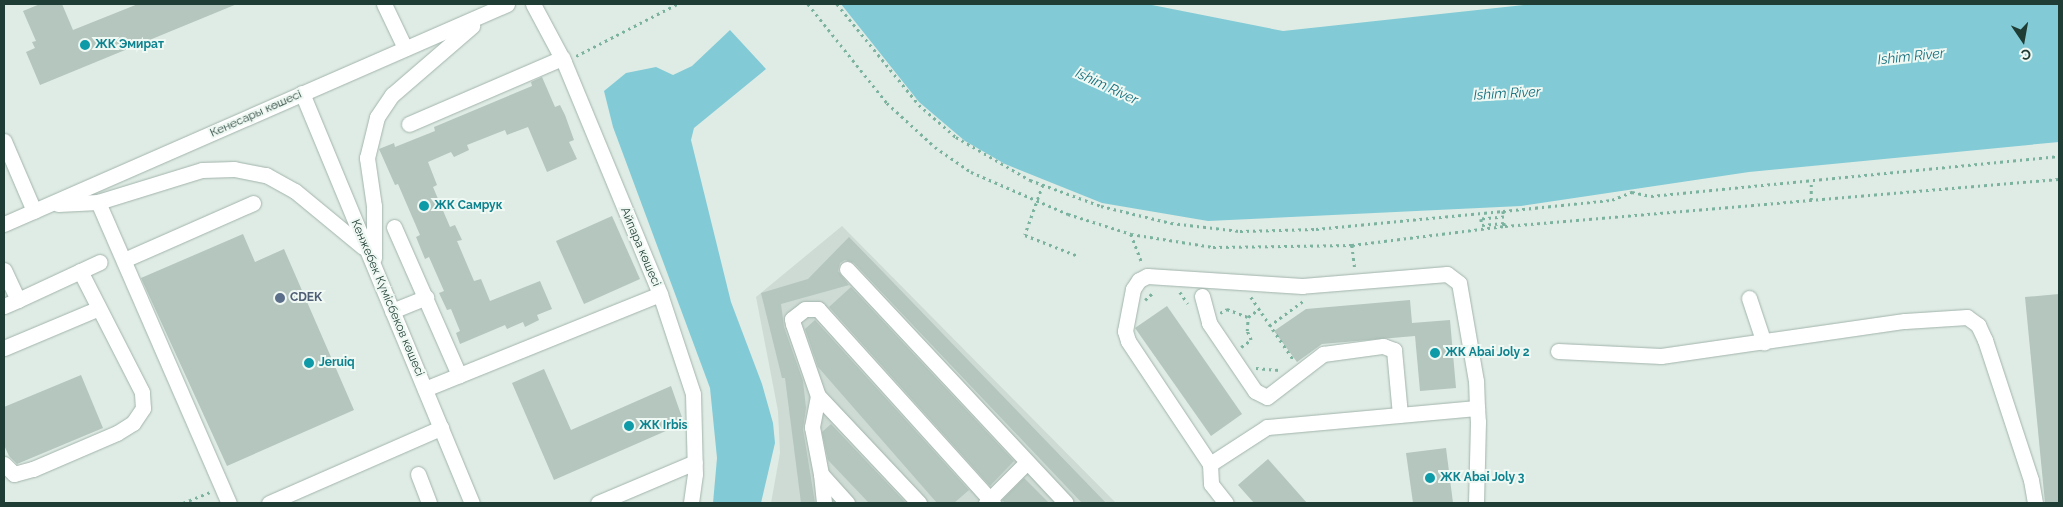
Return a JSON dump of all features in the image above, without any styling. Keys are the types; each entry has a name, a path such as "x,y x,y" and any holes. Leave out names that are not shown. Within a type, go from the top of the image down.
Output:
{"street":[{"path":"384,4 405,48"},
{"name":"Кенесары көшесі","path":"4,224 405,48 482,17 507,4"},
{"name":"Айпара көшесі","path":"533,4 563,60 660,294 693,394 695,462 691,503"},
{"path":"374,267 374,206 366,158 377,117 392,95 482,17"},
{"path":"409,124 563,60"},
{"name":"Кенжебек Күмісбеков көшесі","path":"302,93 472,503"},
{"path":"4,141 34,211"},
{"path":"52,204 98,202 202,170 234,169 266,175 295,191 367,250"},
{"path":"98,202 229,503"},
{"path":"124,260 254,203"},
{"path":"394,227 459,375"},
{"path":"4,306 82,275 100,262"},
{"path":"4,270 18,300"},
{"path":"847,270 1066,503"},
{"path":"1226,503 1212,484 1210,464 1128,341 1125,332 1133,289 1139,280 1147,276 1302,286 1447,274 1459,282 1476,381 1476,503"},
{"path":"4,464 14,474 33,470 117,433 133,423 142,408 142,392 97,309 82,275"},
{"path":"425,389 660,294"},
{"path":"1202,296 1210,323 1255,391 1267,396 1323,354 1383,346 1394,350 1400,415"},
{"path":"392,310 426,297"},
{"path":"1749,298 1764,343"},
{"path":"919,503 818,396 794,336 792,319 805,308 818,308 989,502 1027,462"},
{"path":"4,348 97,309"},
{"path":"1558,351 1661,356 1764,343 1905,321 1967,317 1978,325 1985,340 2031,480 2035,503"},
{"path":"818,396 812,427 821,474 824,503"},
{"path":"1210,464 1267,426 1477,408"},
{"path":"269,503 441,428"},
{"path":"598,503 695,462"},
{"path":"418,474 430,503"},
{"path":"821,474 847,503"}],"path":[{"path":"563,60 677,4"},
{"path":"808,4 887,103 935,147 971,172 1036,202 1131,234 1213,246 1352,245 1505,226 2059,179"},
{"path":"837,4 899,82 949,131 992,160 1043,185 1136,216 1240,231 1316,229 1612,200 1632,192 1651,196 2059,156"},
{"path":"1811,181 1811,200"},
{"path":"1043,185 1025,235 1078,256"},
{"path":"1503,211 1504,217 1481,220 1482,225 1504,222 1505,226"},
{"path":"1131,234 1147,276"},
{"path":"1352,245 1356,282"},
{"path":"1248,291 1296,374"},
{"path":"1269,326 1303,302"},
{"path":"1210,323 1227,309 1248,317"},
{"path":"1248,317 1259,310"},
{"path":"1230,355 1252,340 1247,331 1248,317"},
{"path":"1244,376 1254,368 1264,366 1296,374"},
{"path":"183,503 222,488"}],"shaded area":[{"path":"842,226 1116,503 771,503 780,453 778,411 756,297"}],"water":[{"name":"Ishim River","path":"841,4 1147,4 1283,31 1534,4 2059,4 2059,142 1749,172 1521,206 1208,221 1102,203 1005,164 965,141 919,102"},
{"path":"730,30 766,69 694,128 691,140 731,302 762,384 773,423 775,443 761,503 713,503 717,458 710,388 613,127 604,91 626,73 656,67 673,75 692,66"}],"building":[{"name":"ЖК Эмират","path":"40,4 62,4 73,30 138,4 237,4 40,85 26,52 35,48 32,42 36,41 23,11"},
{"name":"ЖК Самрук","path":"542,77 555,107 560,105 565,115 574,140 569,142 577,159 547,172 528,127 507,135 505,130 467,145 469,150 454,157 451,152 428,162 437,185 433,187 450,227 455,225 462,240 457,241 474,281 481,279 490,301 540,281 552,309 537,315 539,320 525,327 523,322 507,329 505,325 460,344 456,333 460,331 451,309 447,310 439,293 444,291 429,257 425,259 416,237 420,235 398,184 395,185 379,149 394,143 395,147 435,131 434,127 532,86 531,82"},
{"path":"612,216 640,279 584,304 556,241"},
{"path":"243,234 255,262 284,249 354,410 227,466 141,278"},
{"path":"849,237 1106,503 1082,503 854,263 845,260 840,263 838,271 849,285 781,304 784,327 803,381 806,408 803,429 815,503 801,503 785,378 782,378 761,293 808,279"},
{"path":"851,287 1014,461 990,486 829,307"},
{"path":"2059,294 2059,503 2045,503 2025,297"},
{"name":"ЖК Abai Joly 2","path":"1410,300 1412,323 1450,320 1456,388 1420,391 1415,336 1322,344 1297,362 1274,331 1306,309"},
{"path":"1167,306 1242,414 1211,436 1135,328"},
{"path":"815,320 969,490 954,503 937,503 818,367 805,329"},
{"name":"ЖК Irbis","path":"544,369 571,430 671,386 684,423 554,480 512,383"},
{"path":"81,375 103,428 17,464 9,456 4,445 4,407"},
{"path":"831,424 906,503 869,503 828,460 822,432"},
{"name":"ЖК Abai Joly 3","path":"1446,448 1453,503 1413,503 1406,453"},
{"path":"1268,459 1307,503 1254,503 1238,485"},
{"path":"1024,478 1049,503 1005,503 1002,500"}],"place":[{"name":"ЖК Эмират","path":"85,45"},
{"name":"ЖК Самрук","path":"424,206"},
{"name":"CDEK","path":"280,298"},
{"name":"ЖК Abai Joly 2","path":"1435,353"},
{"name":"Jeruiq","path":"309,363"},
{"name":"ЖК Irbis","path":"629,426"},
{"name":"ЖК Abai Joly 3","path":"1430,478"}]}
